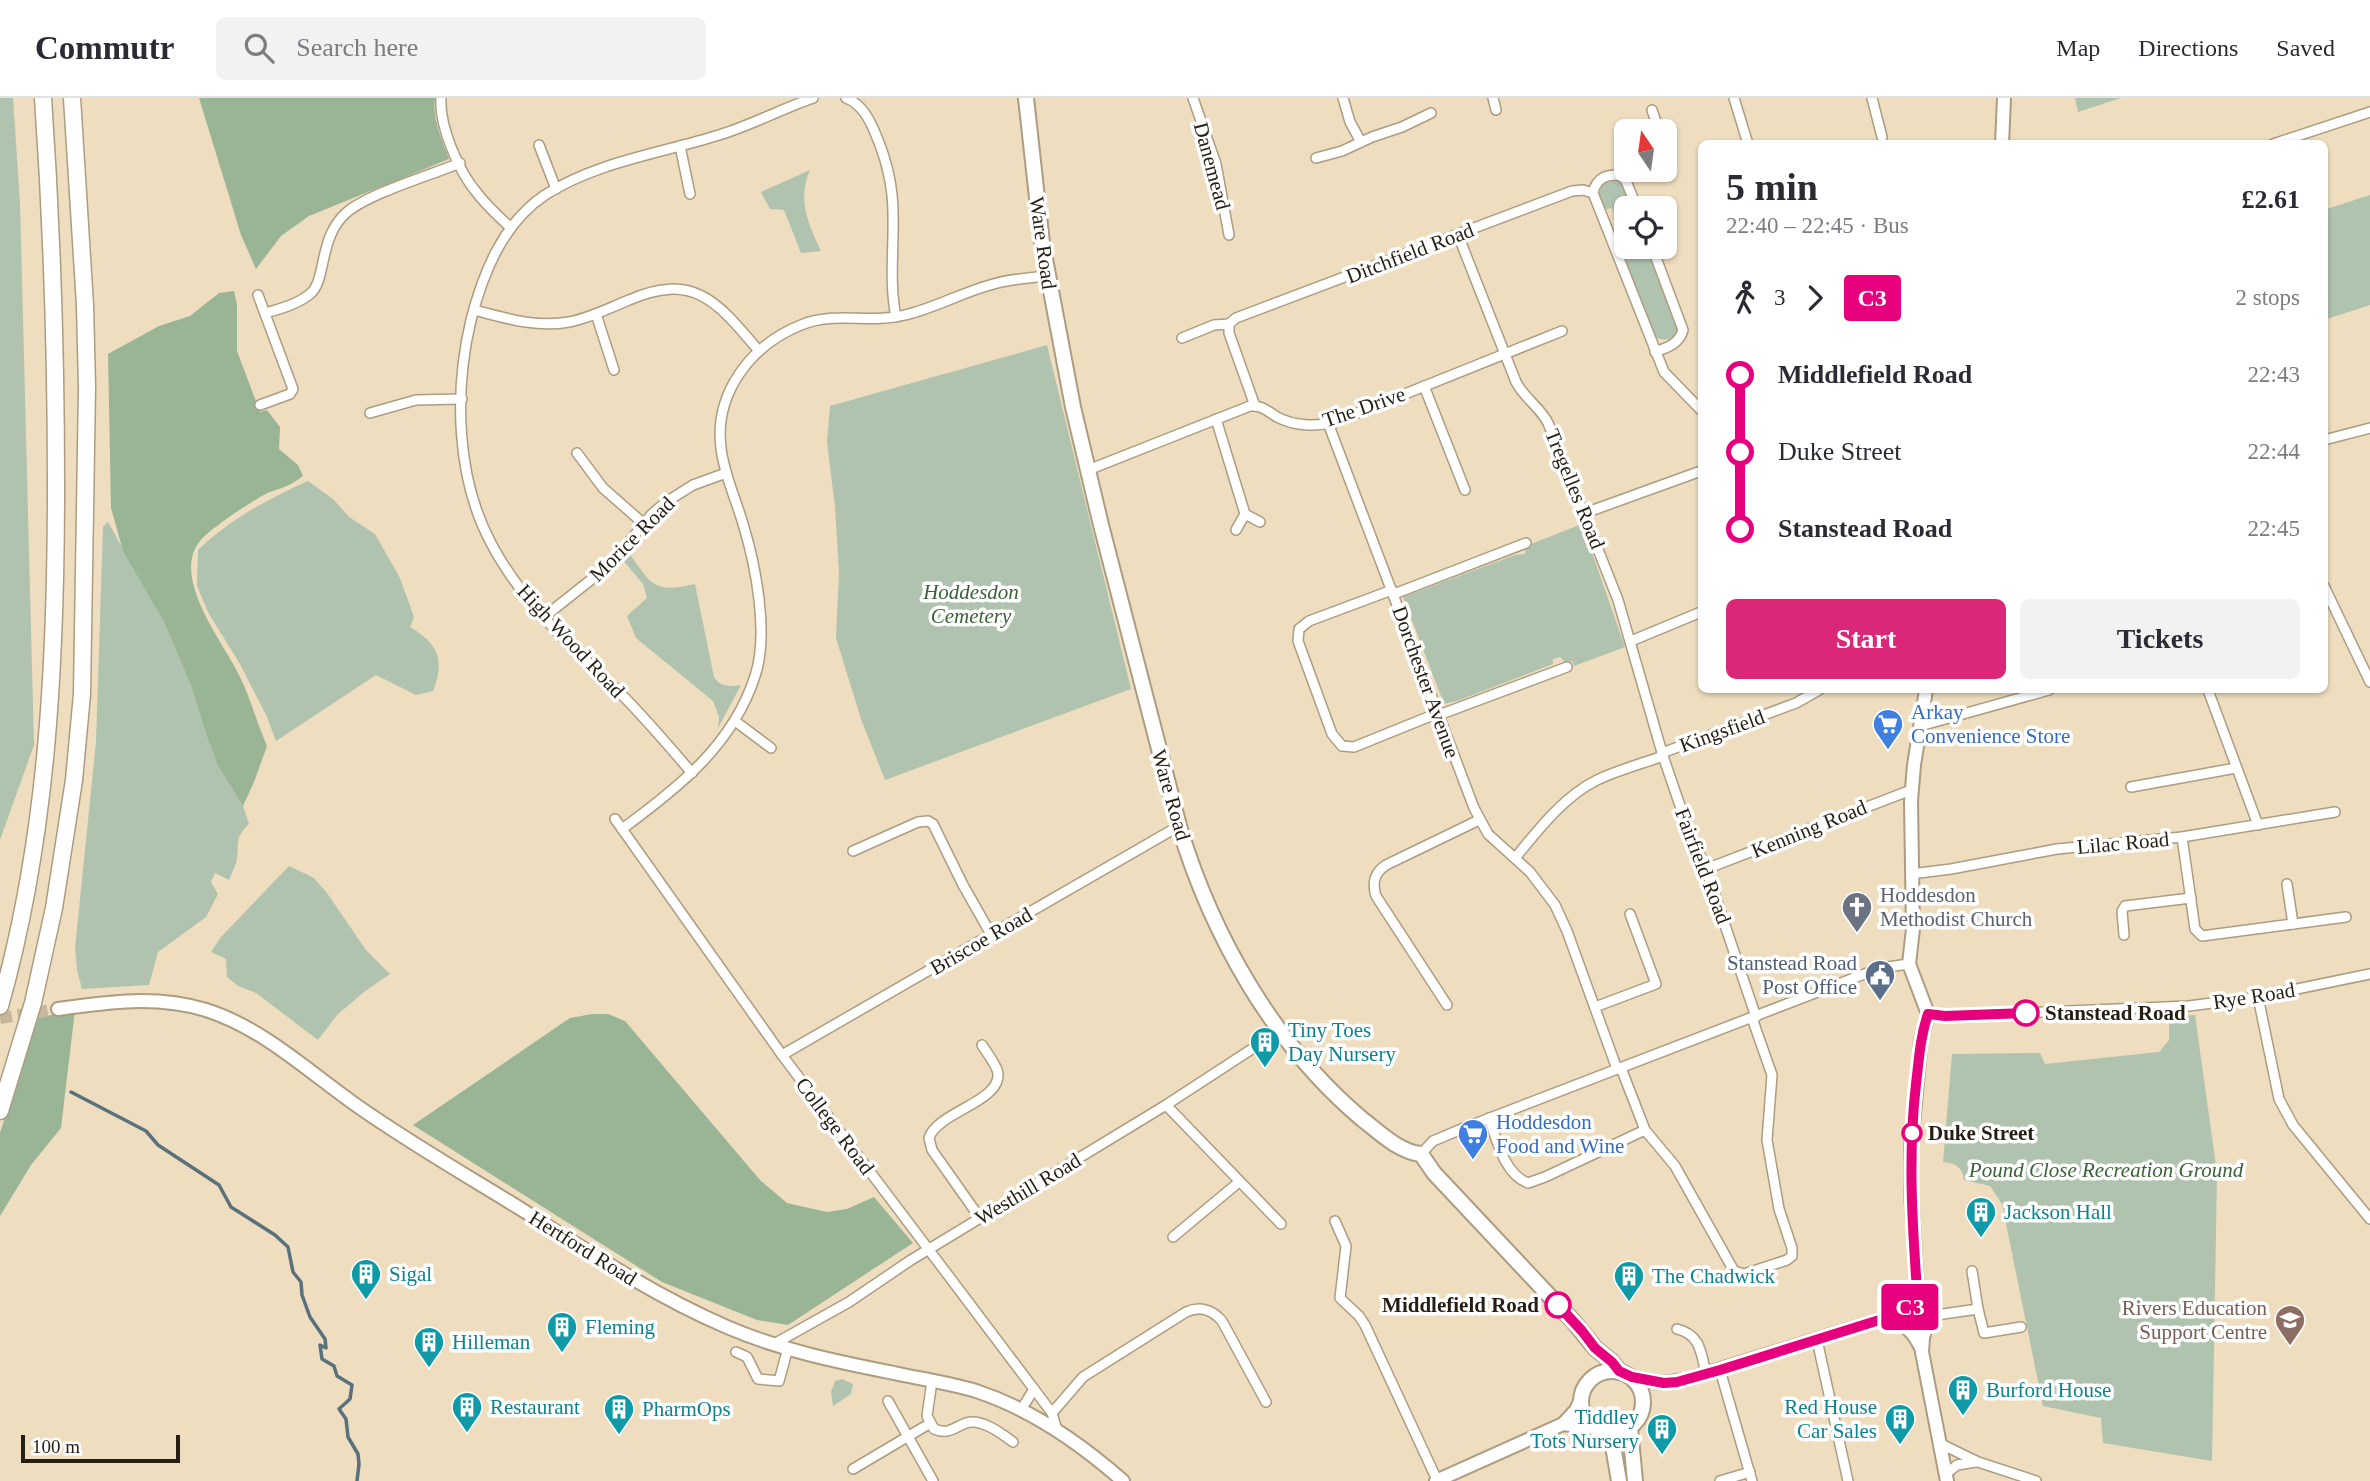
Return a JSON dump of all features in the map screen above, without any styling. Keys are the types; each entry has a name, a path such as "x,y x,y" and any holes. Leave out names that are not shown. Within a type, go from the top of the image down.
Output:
{"highway":[{"path":"0,1006 23,909 37,831 48,742 52,672 56,378 43,98"},
{"path":"0,1111 33,1003 54,908 74,780 82,694 87,387 85,305 72,98"}],"main road":[{"name":"Ware Road","path":"1026,98 1047,276 1087,470 1179,826 1198,881 1220,931 1244,975 1281,1030 1320,1079 1357,1114 1400,1146 1421,1154 1434,1173 1595,1348 1625,1374"},
{"path":"2002,140 2004,98"},
{"path":"1926,693 1911,790 1913,929 1909,964 1928,1014 1921,1040 1911,1146 1911,1191 1917,1290 1922,1309 1922,1352 1947,1477"},
{"name":"Hertford Road","path":"58,1009 117,1001 158,1000 204,1010 239,1024 260,1035 374,1118 611,1266 683,1307 729,1328 774,1344 975,1391 1021,1410 1057,1430 1123,1481"},
{"path":"1591,1379 1609,1371 1664,1383 1720,1370 1904,1311 1922,1309"},
{"path":"1877,1321 1894,1322 1910,1329 1922,1352"},
{"path":"1437,1481 1563,1424 1576,1410 1591,1379 1590,1369 1595,1348"},
{"path":"1563,1424 1617,1433 1630,1428 1641,1414 1642,1392 1625,1374"},
{"path":"1581,1399 1584,1415 1611,1443 1619,1481"},
{"path":"1630,1428 1635,1481"}],"street":[{"path":"441,98 443,122 460,163 477,194 511,228"},
{"name":"High Wood Road","path":"692,773 636,710 544,617 502,563 480,519 466,462 462,399 465,354 474,310 492,261 511,228 529,207 556,189 601,169 731,131 813,98"},
{"path":"849,98 869,119 887,165 894,215 891,285 896,317"},
{"name":"Danemead","path":"1193,98 1216,164 1229,235"},
{"path":"1343,98 1350,122 1361,142"},
{"path":"1493,98 1496,110"},
{"path":"1734,98 1747,140"},
{"path":"1871,98 1882,137"},
{"path":"1652,110 1655,119"},
{"path":"2285,140 2370,112"},
{"path":"1316,158 1342,151 1432,113"},
{"path":"539,145 556,189"},
{"path":"680,146 690,194"},
{"path":"265,313 313,292 331,232 352,208 460,163"},
{"name":"Ditchfield Road","path":"1182,338 1214,325 1229,324 1241,316 1572,191 1593,193 1596,184 1605,176 1614,175"},
{"path":"1593,193 1668,378 1698,407"},
{"name":"Tregelles Road","path":"1458,235 1519,388 1541,411 1548,423 1585,513 1632,641 1663,755"},
{"path":"1656,259 1683,330 1678,340 1656,352"},
{"path":"622,829 692,773 717,747 735,721 756,675 759,661 759,617 749,547 720,446 722,412 741,370 759,351 783,333 819,318 878,320 896,317 933,307 993,284 1047,276"},
{"path":"474,310 517,321 549,324 596,314 650,292 688,290 715,303 759,351"},
{"path":"258,295 293,389 290,394 260,405"},
{"path":"596,314 614,370"},
{"path":"1087,470 1255,406 1230,339 1229,324"},
{"name":"The Drive","path":"1255,406 1265,408 1295,424 1328,424 1562,331"},
{"path":"1423,386 1465,490"},
{"path":"370,413 416,400 462,399"},
{"path":"1216,419 1245,514 1260,522"},
{"name":"Dorchester Avenue","path":"1328,424 1479,820 1493,839 1544,887 1561,917 1645,1130 1675,1166 1734,1271 1744,1274 1787,1260 1792,1256 1792,1248"},
{"path":"2328,439 2370,428"},
{"path":"577,453 603,488 644,524"},
{"path":"1585,513 1698,472"},
{"name":"Morice Road","path":"544,617 605,569 652,514 679,492 726,473"},
{"path":"1236,530 1245,514"},
{"path":"1526,543 1304,623 1299,629 1298,641 1336,741 1349,747 1567,667"},
{"path":"2328,594 2370,682"},
{"path":"1632,641 1698,613"},
{"name":"Kingsfield","path":"1515,858 1558,809 1586,787 1607,776 1796,704 1814,693"},
{"path":"1920,726 2038,693"},
{"path":"2209,693 2258,825"},
{"path":"735,721 771,748"},
{"name":"Fairfield Road","path":"1663,755 1687,826 1706,869 1772,1075 1767,1127 1768,1149 1779,1209 1792,1248"},
{"path":"2131,787 2236,768"},
{"name":"Kenning Road","path":"1706,869 1911,790"},
{"name":"Lilac Road","path":"1911,874 2057,849 2182,837 2335,812"},
{"name":"College Road","path":"615,818 782,1055 1052,1413 1057,1430"},
{"path":"1447,1005 1376,896 1374,882 1382,867 1479,820"},
{"path":"853,851 918,822 928,821 933,824 992,936"},
{"name":"Briscoe Road","path":"782,1055 1179,826"},
{"path":"2182,837 2195,929 2202,936 2346,917"},
{"path":"2287,884 2293,924"},
{"path":"2124,935 2122,911 2125,906 2191,898"},
{"path":"1595,1007 1656,984 1630,914"},
{"path":"1421,1154 1440,1137 1884,967 1909,964"},
{"name":"Rye Road","path":"1928,1014 1945,1016 2189,1006 2258,997 2370,974"},
{"path":"2258,997 2283,1108 2292,1125 2370,1219"},
{"name":"Westhill Road","path":"774,1344 849,1302 929,1248 1166,1105 1281,1030"},
{"path":"980,1218 932,1150 929,1138 936,1126 996,1085 997,1069 982,1045"},
{"path":"1166,1105 1281,1224"},
{"path":"1489,1118 1508,1166 1521,1180 1528,1182 1545,1177 1645,1130"},
{"path":"1173,1237 1239,1182"},
{"path":"1335,1221 1346,1247 1340,1298 1359,1316 1364,1325 1437,1481"},
{"path":"1972,1271 1984,1333 2021,1327"},
{"path":"1052,1413 1074,1385 1089,1373 1186,1312 1200,1309 1214,1314 1222,1321 1266,1402"},
{"path":"1922,1309 1978,1309"},
{"path":"1677,1329 1689,1333 1697,1341 1706,1374"},
{"path":"1816,1340 1848,1481"},
{"path":"736,1352 747,1357 758,1380 779,1381 788,1348"},
{"path":"1720,1370 1751,1476 1720,1481"},
{"path":"932,1381 927,1408 929,1424 934,1429 948,1432 967,1422 974,1422 1013,1442"},
{"path":"1021,1410 1034,1390"},
{"path":"888,1401 933,1481"},
{"path":"853,1469 929,1424"},
{"path":"1941,1444 1978,1461 2036,1481"},
{"path":"1947,1477 1962,1463 1978,1461"}],"green space":[{"path":"0,98 13,98 20,203 34,745 0,840"},
{"path":"199,98 435,98 436,122 449,159 309,216 281,236 256,269 241,235"},
{"path":"2075,98 2121,98 2078,112"},
{"path":"810,170 804,201 808,221 821,251 801,253 784,210 770,209 761,192"},
{"path":"1610,180 1623,184 1627,196 1614,196 1614,213 1612,208 1603,210 1600,201 1602,186"},
{"path":"2370,195 2370,305 2328,319 2328,209"},
{"path":"1623,259 1651,259 1677,325 1677,335 1671,338 1662,339 1653,335"},
{"path":"234,291 237,305 237,351 260,412 267,410 280,427 279,449 298,465 303,476 264,495 222,522 200,541 192,556 191,573 195,591 212,629 244,685 267,746 243,806 218,766 191,686 164,622 123,551 111,508 108,354 159,326 190,316 219,293"},
{"name":"Hoddesdon Cemetery","path":"1047,345 1131,689 885,780 861,719 836,638 839,572 827,442 830,406"},
{"path":"308,481 333,499 349,517 375,534 400,578 414,617 410,627 433,647 439,662 439,671 433,691 416,695 376,675 276,741 240,664 209,614 197,586 198,550 250,511"},
{"path":"108,522 164,622 191,686 218,766 243,806 249,824 240,834 236,863 229,880 215,873 211,882 218,894 206,917 158,952 149,985 82,989 75,948 96,742 103,527"},
{"path":"1582,524 1625,647 1574,666 1572,661 1565,662 1560,657 1553,659 1553,664 1444,704 1403,597 1515,555 1525,554 1526,546"},
{"path":"628,552 654,584 670,588 695,584 714,677 726,686 741,685 718,728 719,717 713,701 636,638 627,616 647,598 643,584 622,559"},
{"path":"289,866 314,878 366,950 390,974 337,1015 318,1040 256,993 238,986 227,977 226,959 211,952 221,937"},
{"path":"75,1010 61,1128 31,1165 0,1216 0,1133 37,1018"},
{"path":"608,1014 625,1021 760,1180 787,1203 827,1212 847,1209 874,1197 913,1243 788,1325 757,1320 662,1282 413,1125 570,1018"},
{"name":"Pound Close Recreation Ground","path":"2195,1015 2217,1173 2212,1461 2103,1443 2101,1418 2043,1406 2002,1204 1990,1186 1964,1180 1958,1167 1943,1162 1952,1054 2040,1053 2045,1064 2159,1052 2169,1040 2169,1017"},
{"path":"842,1379 853,1384 851,1394 833,1406 831,1392 835,1381"}],"waterway":[{"path":"71,1092 146,1131 158,1145 219,1185 231,1207 275,1235 288,1247 293,1272 301,1282 302,1295 310,1317 325,1339 326,1348 320,1345 322,1359 334,1366 337,1376 352,1385 350,1399 339,1409 346,1419 348,1437 358,1454 357,1481"}],"tunnel":[{"path":"0,1018 58,1009"}],"bus line":[{"name":"C3","path":"1558,1305 1619,1371 1632,1377 1664,1383 1677,1382 1768,1356 1908,1309 1917,1290 1910,1166 1912,1126 1921,1040 1928,1014 1945,1016 2026,1013"}],"place":[{"name":"Arkay Convenience Store","path":"1888,751"},
{"name":"Hoddesdon Methodist Church","path":"1857,934"},
{"name":"Stanstead Road Post Office","path":"1880,1002"},
{"name":"Stanstead Road","path":"2026,1013"},
{"name":"Tiny Toes Day Nursery","path":"1265,1069"},
{"name":"Duke Street","path":"1912,1133"},
{"name":"Hoddesdon Food and Wine","path":"1473,1161"},
{"name":"Jackson Hall","path":"1981,1239"},
{"name":"Sigal","path":"366,1301"},
{"name":"The Chadwick","path":"1629,1303"},
{"name":"Middlefield Road","path":"1558,1305"},
{"name":"Rivers Education Support Centre","path":"2290,1347"},
{"name":"Fleming","path":"562,1354"},
{"name":"Hilleman","path":"429,1369"},
{"name":"Burford House","path":"1963,1417"},
{"name":"Restaurant","path":"467,1434"},
{"name":"PharmOps","path":"619,1436"},
{"name":"Red House Car Sales","path":"1900,1446"},
{"name":"Tiddley Tots Nursery","path":"1662,1456"}]}
